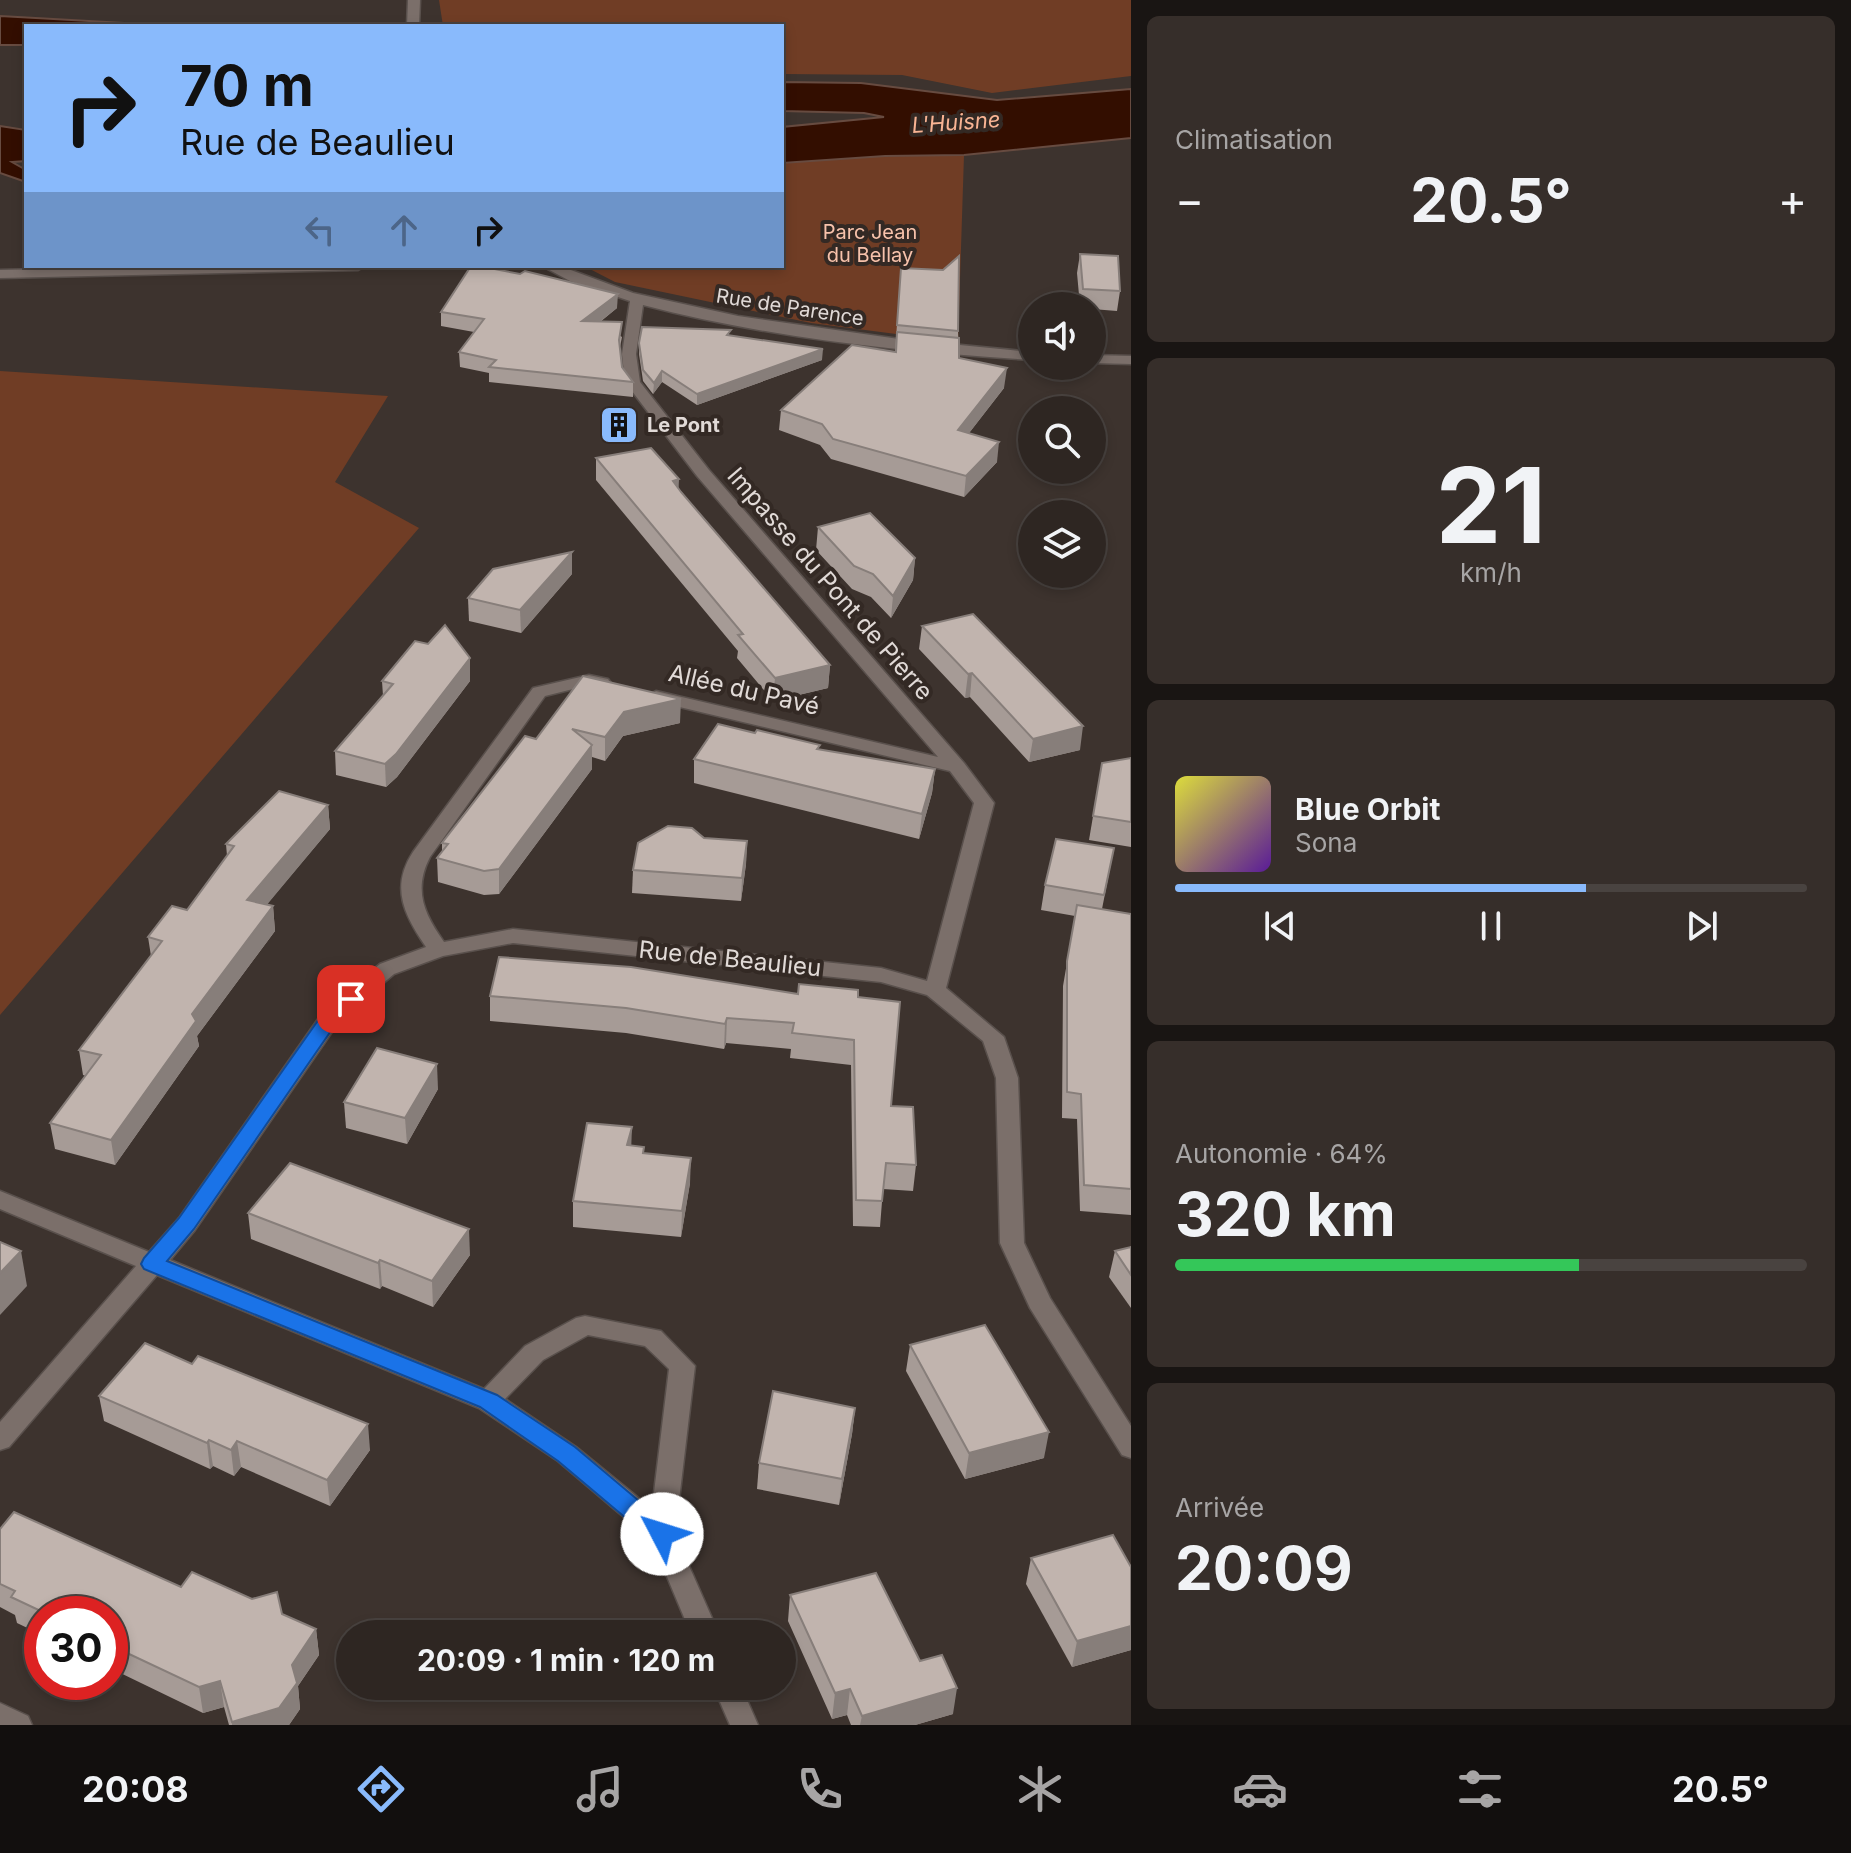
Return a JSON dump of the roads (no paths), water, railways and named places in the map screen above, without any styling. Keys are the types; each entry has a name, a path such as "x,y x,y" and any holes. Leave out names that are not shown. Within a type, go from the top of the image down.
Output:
{"street":[{"path":"413,24 414,0"},
{"path":"0,274 268,268"},
{"name":"Rue de Parence","path":"553,268 580,281 637,300 683,311 803,331 967,352 1018,355"},
{"name":"Impasse du Pont de Pierre","path":"637,300 629,354 633,382 703,473 957,767"},
{"path":"1106,359 1131,360"},
{"name":"Allée du Pavé","path":"439,950 419,922 411,902 408,885 411,871 539,692 589,680 957,767"},
{"path":"935,990 984,803 957,767"},
{"name":"Rue de Beaulieu","path":"0,1440 187,1224 333,1014 387,969 439,950 513,936 881,975 935,990 993,1037 1007,1078 1012,1243 1039,1301 1131,1448"},
{"path":"0,1200 488,1401 567,1454 662,1534 699,1620"},
{"path":"488,1401 534,1353 585,1325 652,1338 682,1366 662,1534"},
{"path":"733,1700 744,1725"},
{"path":"0,1716 18,1725"}],"water":[{"path":"0,16 142,24 24,24 24,45 0,45"},
{"name":"L'Huisne","path":"784,82 861,83 997,100 1131,89 1131,138 964,155 885,156 784,163 784,127 884,117 864,113 784,111"},
{"path":"0,126 24,130 24,161 12,162 24,169 24,181 0,173"}],"place":[{"name":"Le Pont","path":"619,425"}],"park label":[{"name":"Parc Jean du Bellay","path":"870,244"}]}
